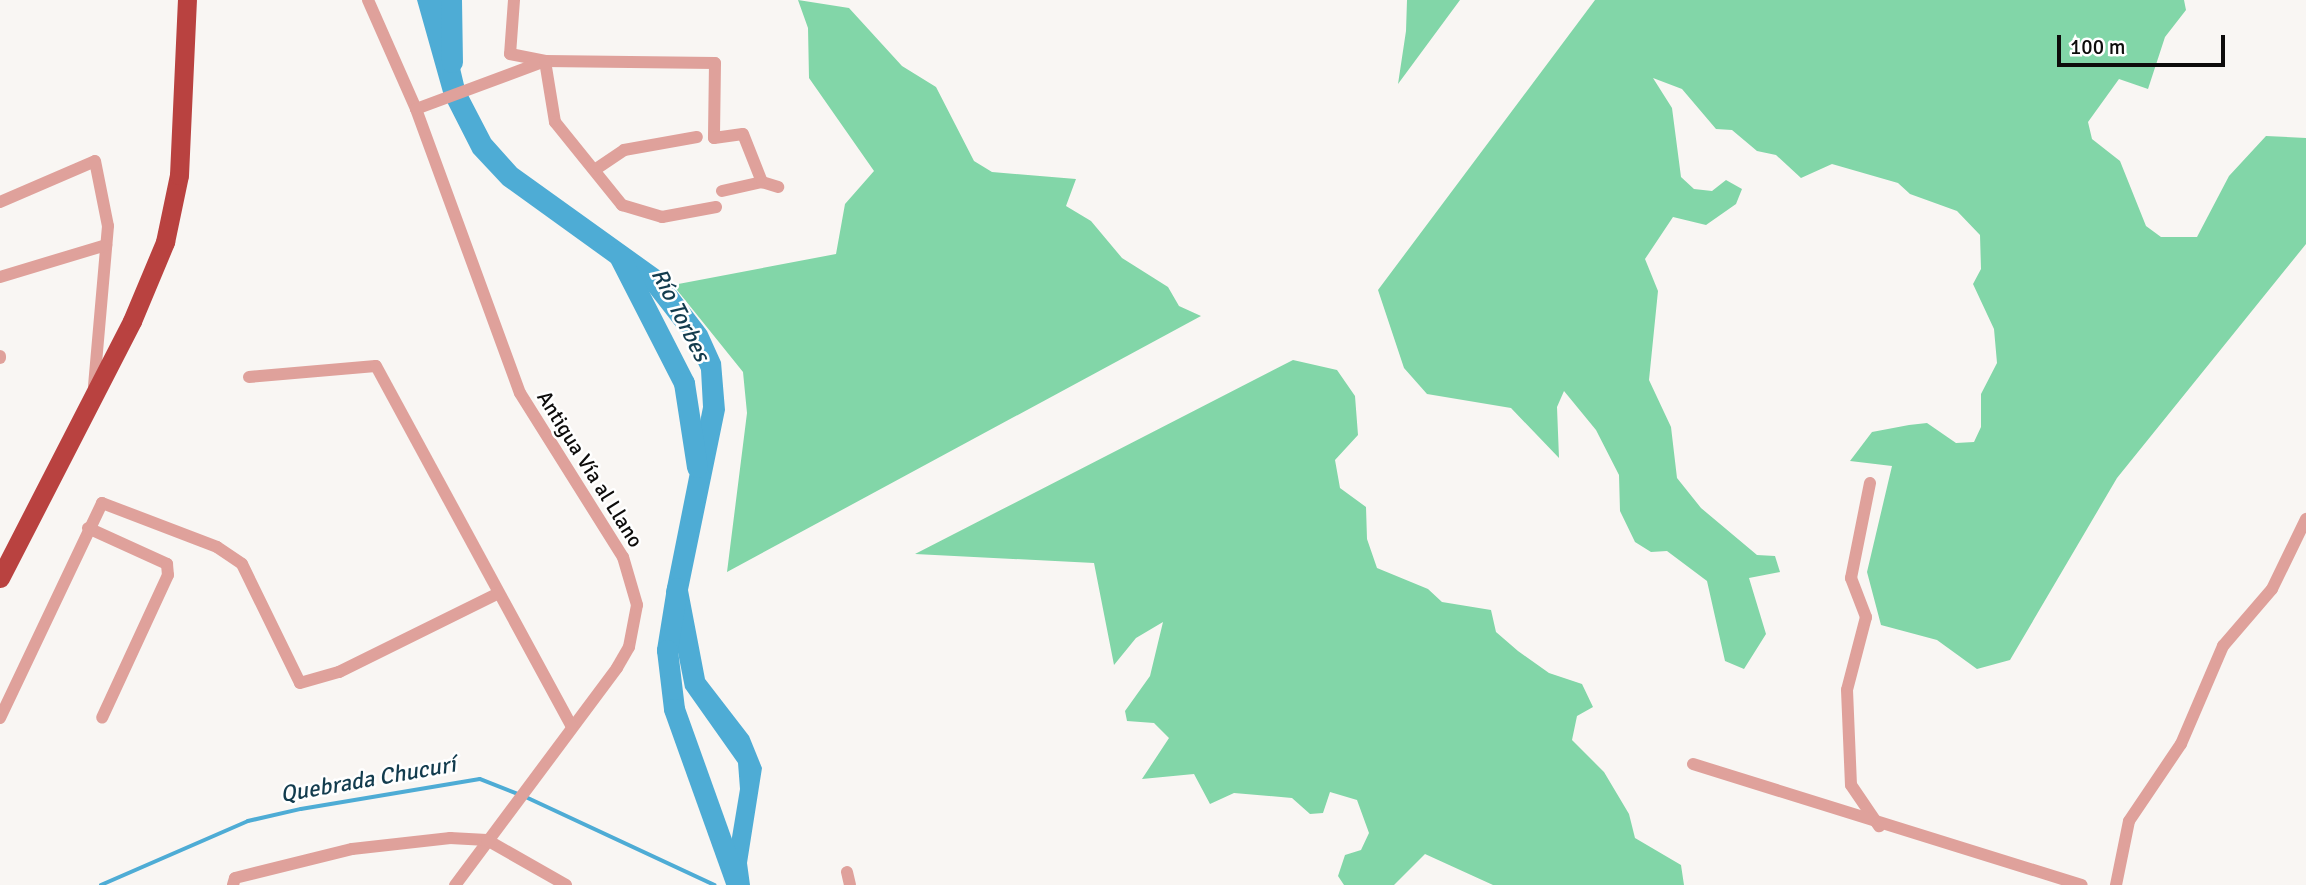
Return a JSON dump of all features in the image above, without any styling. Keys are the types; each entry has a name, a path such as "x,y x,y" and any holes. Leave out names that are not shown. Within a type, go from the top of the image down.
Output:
{"highway":[{"path":"0,578 132,321 174,210 187,0"}],"street":[{"name":"Antigua Vía al Llano","path":"368,0 416,109 520,393 603,522 636,588 637,621 629,647 455,885"},
{"path":"514,0 510,54 545,61 715,63 714,138 743,134 762,182"},
{"path":"416,109 545,61"},
{"path":"545,61 555,122 596,169 622,205 662,217 716,207"},
{"path":"596,169 624,150 697,137"},
{"path":"0,202 95,160 105,190 106,245 93,396"},
{"path":"722,191 762,182 778,187"},
{"path":"0,277 106,245"},
{"path":"249,377 376,366 571,725"},
{"path":"1870,482 1851,578 1866,617 1847,690 1851,785 1879,826"},
{"path":"0,718 102,503 217,547 242,564 300,683 339,672 499,593"},
{"path":"2116,885 2129,821 2181,744 2223,646 2272,589 2306,519"},
{"path":"88,528 167,564 168,575 102,718"},
{"path":"1693,764 1879,826 2082,885"},
{"path":"233,885 235,878 352,849 487,840 566,885"},
{"path":"847,872 850,885"}],"green space":[{"path":"798,0 849,8 902,66 936,87 974,161 992,172 1076,179 1066,206 1091,221 1122,258 1168,287 1179,306 1201,316 727,572 747,413 743,372 673,285 836,254 845,204 874,171 809,78 808,28"},
{"path":"1407,0 1460,0 1398,84 1406,31"},
{"path":"1595,0 2184,0 2186,10 2165,37 2148,89 2119,79 2088,122 2092,139 2120,161 2146,226 2161,237 2197,237 2229,176 2266,136 2306,138 2306,244 2117,478 2010,660 1977,669 1937,640 1881,625 1867,572 1892,466 1850,461 1872,432 1927,423 1956,443 1974,442 1981,427 1981,394 1997,363 1994,329 1973,284 1981,269 1980,235 1957,211 1910,194 1898,183 1832,164 1801,178 1776,155 1757,151 1732,130 1716,129 1682,89 1653,78 1672,108 1681,177 1694,189 1712,191 1726,180 1742,189 1736,204 1706,225 1673,217 1645,259 1658,291 1649,380 1671,427 1677,478 1701,508 1757,555 1775,556 1780,572 1749,578 1766,634 1744,669 1725,661 1707,581 1667,551 1651,552 1635,542 1620,511 1619,475 1596,430 1564,391 1557,407 1559,458 1511,408 1427,394 1404,368 1378,290"},
{"path":"1293,360 1337,370 1355,396 1358,435 1335,460 1340,488 1366,507 1367,539 1377,568 1428,589 1442,602 1491,610 1496,632 1518,651 1549,673 1582,684 1593,707 1577,716 1572,740 1604,772 1629,814 1635,838 1681,865 1684,885 1493,885 1425,854 1394,885 1344,885 1338,876 1345,855 1361,850 1369,833 1357,800 1330,792 1323,813 1310,814 1292,798 1234,793 1210,804 1194,774 1142,779 1169,738 1154,723 1127,721 1125,711 1150,676 1163,622 1136,638 1114,665 1094,563 915,554"}],"water":[{"path":"417,0 444,0 465,89 491,139 517,168 662,272 707,331 721,362 725,410 688,590 705,679 749,736 762,768 747,863 750,885 728,885 726,873 740,789 738,763 685,688 666,592 703,407 701,370 688,342 646,288 503,185 473,153 444,96"}],"waterway":[{"name":"Río Torbes","path":"451,0 452,62"},
{"name":"Río Torbes","path":"618,254 684,383 697,467"},
{"name":"Río Torbes","path":"677,588 667,650 674,709 737,885"},
{"name":"Quebrada Chucurí","path":"101,885 248,821 301,809 480,779 518,794"},
{"name":"Quebrada Chucurí","path":"526,797 715,885"}]}
